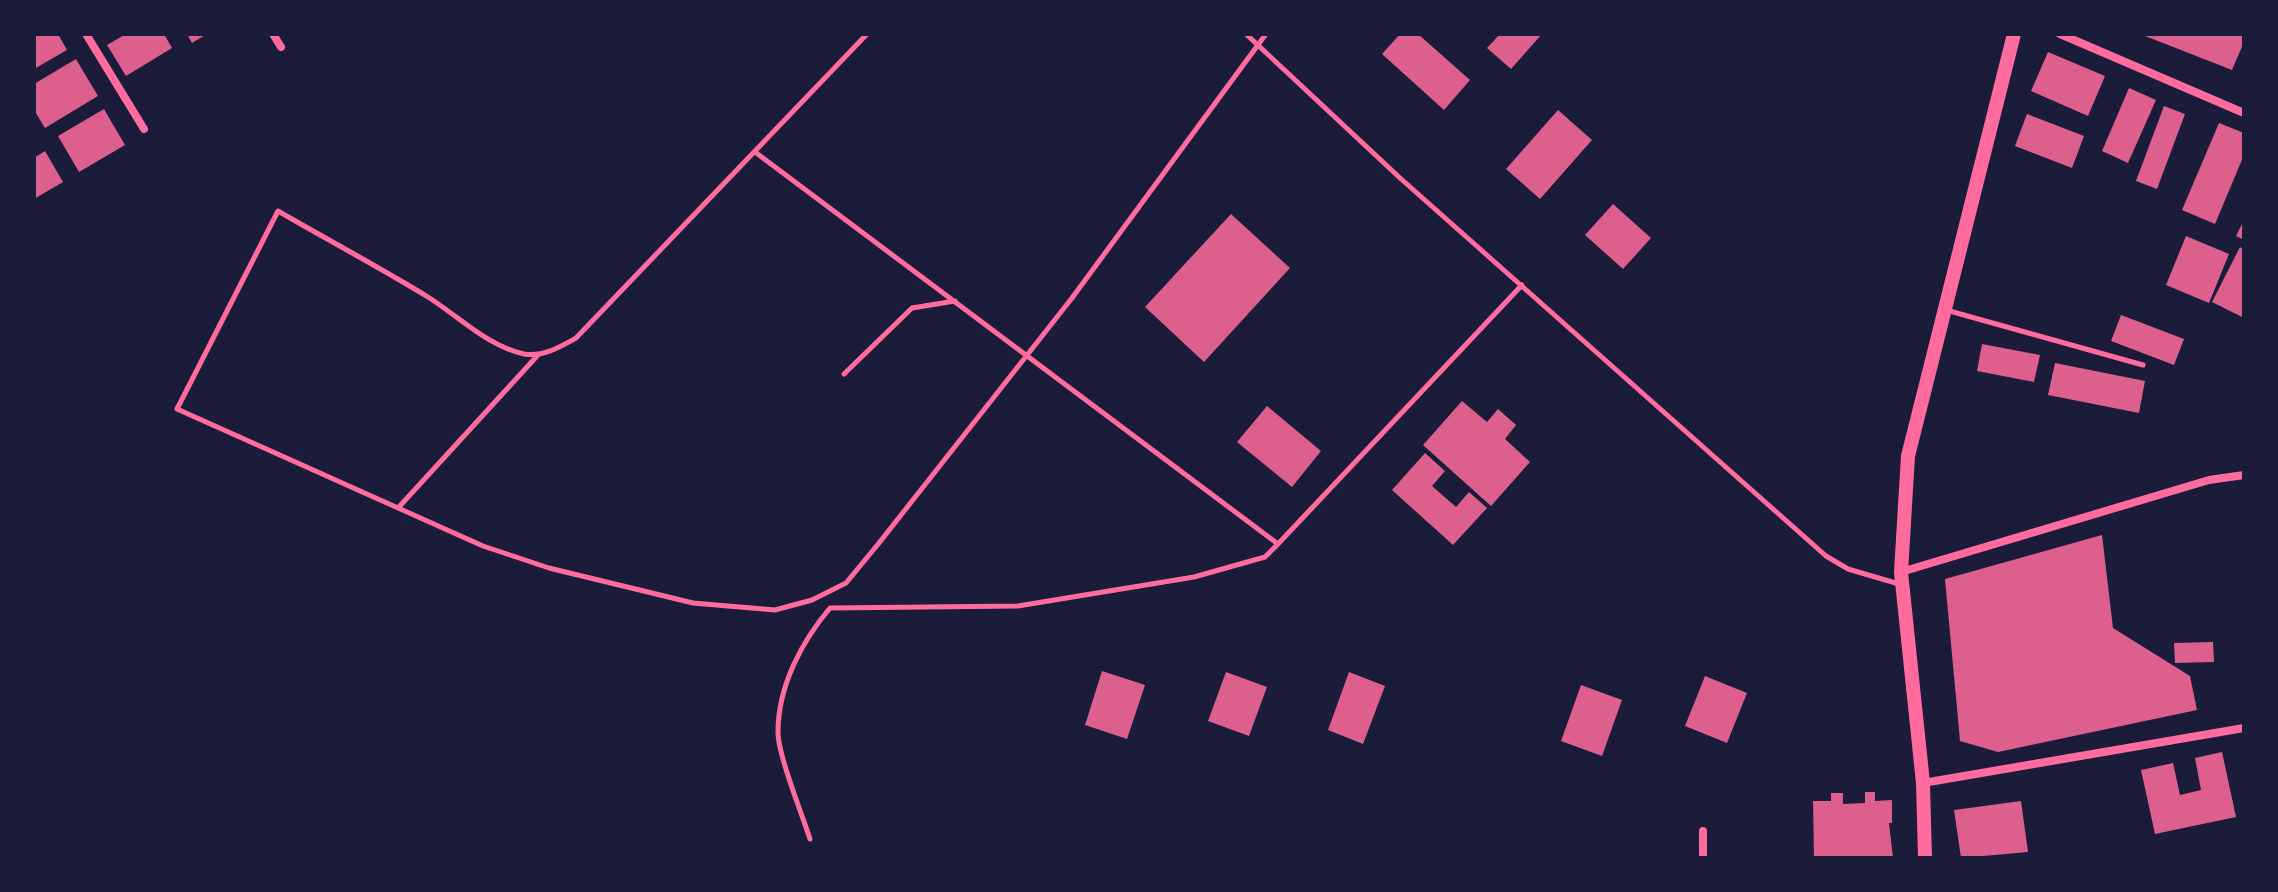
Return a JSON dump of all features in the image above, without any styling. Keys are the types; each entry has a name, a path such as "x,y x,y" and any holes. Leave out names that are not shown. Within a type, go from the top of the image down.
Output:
{"main road":[{"path":"1925,858 1923,783 1902,578 1908,456 2014,34"}],"street":[{"path":"86,34 144,129"},
{"path":"273,34 281,47"},
{"path":"2060,34 2244,113"},
{"path":"1902,578 2209,480 2244,475"},
{"path":"1923,783 2244,728"},
{"path":"1703,831 1703,858"}],"lane":[{"path":"867,34 576,338 539,354 523,354 498,344 427,297 278,211 177,409 483,546 620,586 693,603 775,610 800,604 846,583 1165,175 1266,34"},
{"path":"1246,34 1400,178 1826,556 1848,569 1902,578"},
{"path":"755,152 1278,544"},
{"path":"810,839 777,734 785,685 808,633 830,608 1018,606 1194,577 1265,557 1522,285"},
{"path":"844,374 912,308 956,301"},
{"path":"1945,310 2143,365"},
{"path":"398,508 539,354"}],"building":[{"path":"34,34 58,34 67,50 34,69"},
{"path":"126,34 164,34 172,48 126,76 107,45"},
{"path":"187,34 207,34 192,43"},
{"path":"1400,34 1418,34 1470,80 1444,110 1382,54"},
{"path":"1500,34 1542,34 1511,69 1487,48"},
{"path":"2140,34 2244,34 2244,42 2232,70"},
{"path":"2048,52 2105,76 2088,116 2031,91"},
{"path":"76,59 98,96 45,128 34,110 34,84"},
{"path":"2129,88 2156,100 2128,163 2102,151"},
{"path":"2164,106 2185,114 2157,189 2136,181"},
{"path":"104,109 125,145 79,172 58,136"},
{"path":"1558,110 1592,140 1540,199 1506,169"},
{"path":"2027,114 2084,136 2072,168 2015,146"},
{"path":"2219,123 2244,133 2244,155 2215,224 2182,210"},
{"path":"45,151 63,182 34,199 34,158"},
{"path":"1613,204 1651,238 1623,269 1585,235"},
{"path":"1231,214 1290,268 1204,362 1145,307"},
{"path":"2244,220 2244,240 2236,236"},
{"path":"2186,236 2229,254 2209,303 2166,285"},
{"path":"2240,247 2244,250 2244,318 2212,302"},
{"path":"2121,315 2184,339 2174,365 2111,341"},
{"path":"1982,344 2040,355 2034,382 1977,371"},
{"path":"2055,363 2145,381 2139,413 2048,395"},
{"path":"1462,401 1487,422 1498,409 1516,425 1505,439 1530,462 1491,506 1423,445"},
{"path":"1267,406 1321,451 1292,487 1237,442"},
{"path":"1425,453 1445,471 1432,486 1456,507 1469,492 1487,508 1453,545 1392,490"},
{"path":"2102,535 2113,628 2190,676 2197,710 1998,752 1960,741 1945,579"},
{"path":"2213,642 2214,662 2175,663 2174,643"},
{"path":"1102,671 1145,685 1127,739 1085,725"},
{"path":"1226,672 1267,687 1249,736 1208,721"},
{"path":"1349,672 1385,686 1363,744 1328,730"},
{"path":"1705,676 1747,693 1727,743 1685,726"},
{"path":"1581,685 1622,700 1602,756 1561,741"},
{"path":"2222,752 2236,817 2155,834 2141,770 2173,763 2180,795 2201,790 2195,758"},
{"path":"1865,792 1875,792 1875,801 1892,800 1892,823 1889,823 1893,858 1814,858 1813,801 1831,801 1831,793 1843,793 1843,804 1865,803"},
{"path":"2021,801 2028,852 1961,858 1954,810"}]}
